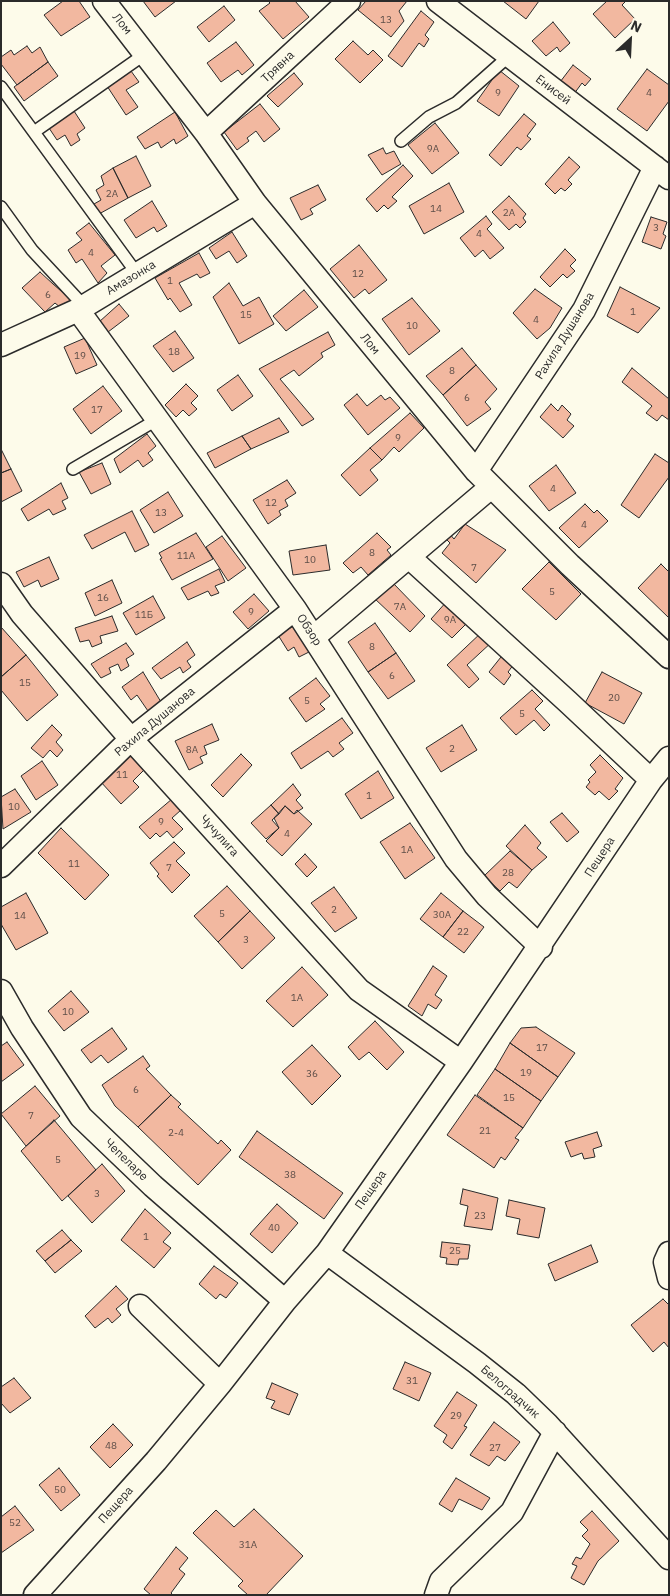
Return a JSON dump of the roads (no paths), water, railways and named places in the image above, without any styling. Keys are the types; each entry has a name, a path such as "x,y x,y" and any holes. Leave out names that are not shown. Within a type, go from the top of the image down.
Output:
{"street":[{"name":"Лом","path":"104,1 206,133 255,202 484,479 570,565 669,657"},
{"name":"Трявна","path":"206,133 349,1"},
{"name":"Енисей","path":"438,1 662,173"},
{"name":"Рахила Душанова","path":"314,637 409,557 484,479 662,173"},
{"name":"Амазонка","path":"1,345 81,308 255,202"},
{"name":"Обзор","path":"81,308 158,420 295,609 456,859 487,896 541,946"},
{"path":"409,557 651,780"},
{"name":"Чучулига","path":"1,584 22,614 131,739 359,990 461,1062"},
{"name":"Рахила Душанова","path":"1,866 131,739 295,609"},
{"name":"Пещера","path":"35,1595 156,1461 285,1301 327,1253 541,946 651,780 669,758"},
{"name":"Чепеларе","path":"1,991 22,1028 81,1117 153,1186 285,1301"},
{"name":"Белоградчик","path":"327,1253 477,1363 516,1394 554,1432 669,1558"},
{"path":"669,1253 665,1262 669,1278"},
{"path":"140,1306 220,1384"},
{"path":"439,1588 512,1512 554,1432"}],"lane":[{"path":"34,132 145,54"},
{"path":"401,141 429,117 456,103 508,56"},
{"path":"1,88 138,274"},
{"path":"1,207 32,250 81,308"},
{"path":"73,469 158,420"}]}
